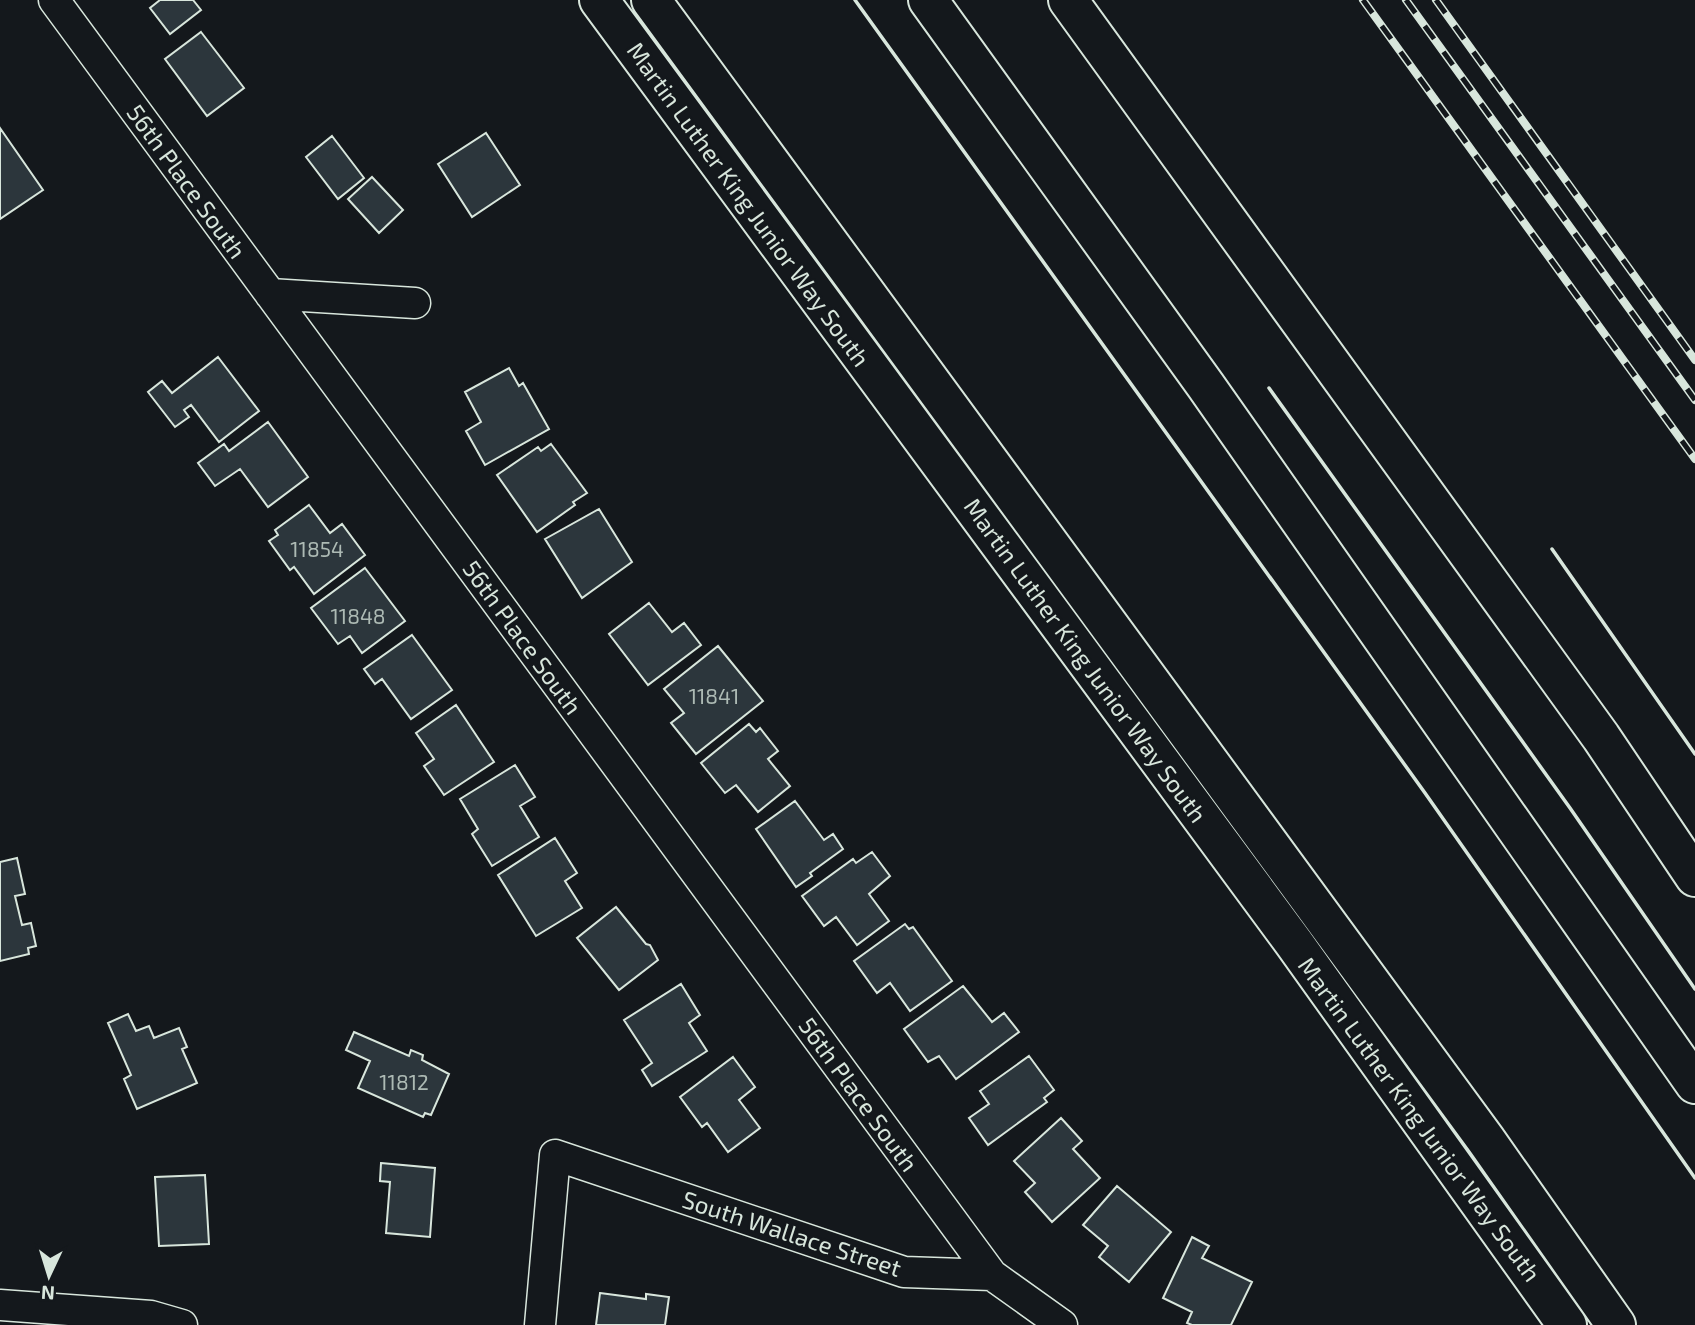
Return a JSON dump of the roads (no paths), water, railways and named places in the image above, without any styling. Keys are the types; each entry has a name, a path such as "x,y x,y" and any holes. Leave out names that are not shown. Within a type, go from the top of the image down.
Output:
{"main road":[{"name":"Martin Luther King Junior Way South","path":"599,0 1294,943 1567,1325"},
{"name":"Martin Luther King Junior Way South","path":"651,0 1470,1117 1616,1325"},
{"path":"928,0 1206,386 1695,1084"},
{"path":"1068,0 1577,703 1695,877"}],"street":[{"name":"56th Place South","path":"54,0 992,1275"},
{"path":"270,293 415,303"},
{"name":"South Wallace Street","path":"540,1325 555,1155 904,1272 992,1275"},
{"path":"992,1275 1062,1325"},
{"path":"0,1305 151,1317 182,1325"}],"railway":[{"path":"1363,0 1695,459"},
{"path":"1406,0 1695,400"},
{"path":"1436,0 1695,360"}]}
